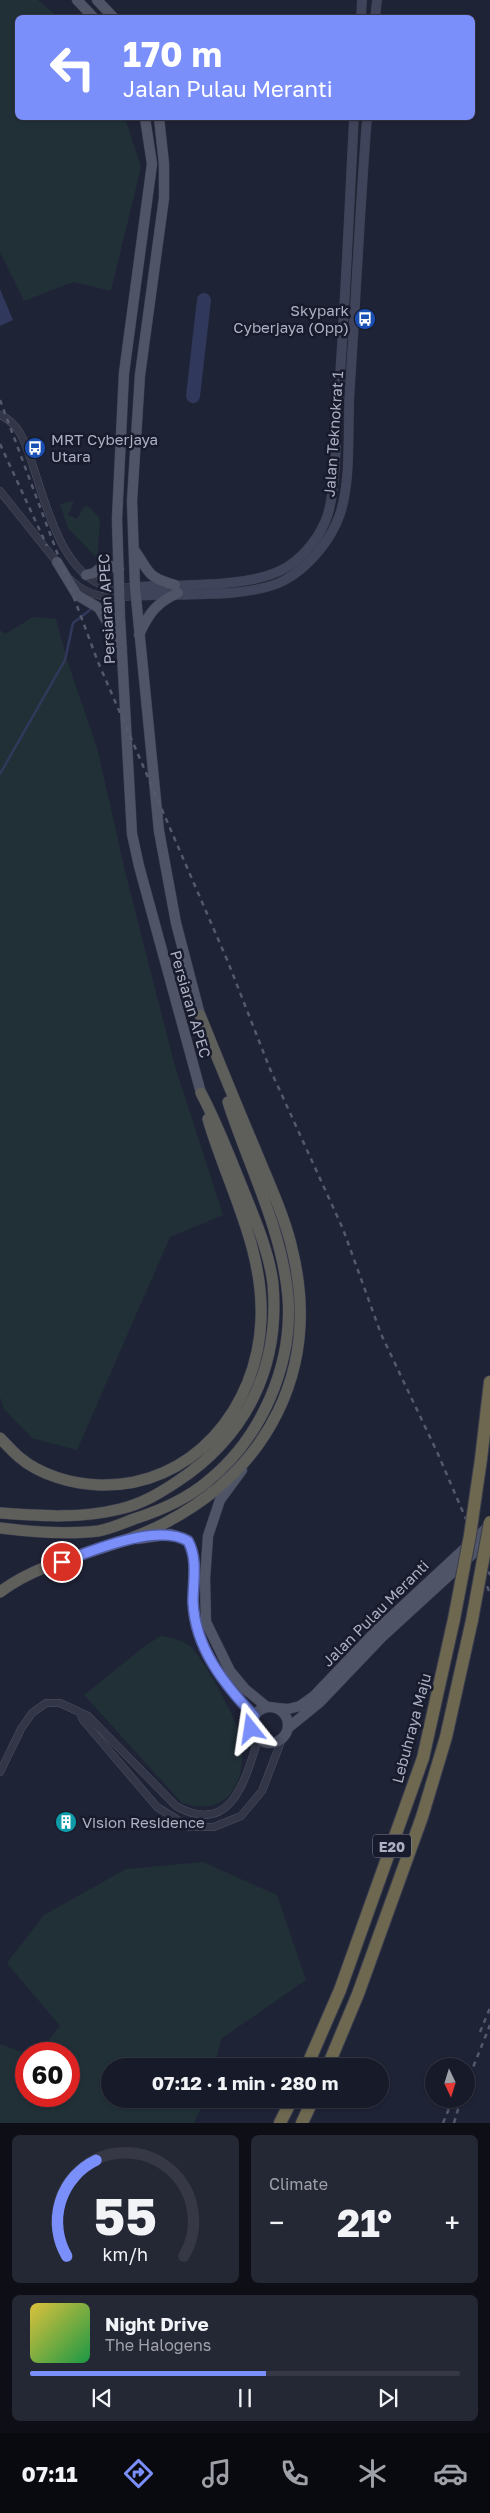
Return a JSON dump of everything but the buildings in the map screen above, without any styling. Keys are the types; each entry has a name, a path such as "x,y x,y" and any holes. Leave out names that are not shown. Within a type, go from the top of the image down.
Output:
{"highway":[{"path":"0,1592 48,1567 164,1524 215,1492 258,1447 270,1430 286,1393 295,1361 301,1317 300,1296 293,1254 287,1232 200,1015"},
{"path":"0,1528 46,1533 99,1531 158,1511 207,1482 234,1454 257,1423 274,1389 283,1359 288,1319 288,1298 282,1258 274,1229 234,1121 200,1015"},
{"path":"0,1438 20,1458 53,1476 81,1484 124,1486 152,1478 187,1460 218,1434 233,1413 255,1358 262,1320 260,1282 252,1243 218,1151 201,1093"},
{"path":"0,1512 44,1517 98,1513 122,1509 154,1497 195,1470 226,1441 244,1418 260,1384 267,1360 274,1321 272,1282 266,1253 252,1212 214,1117 201,1093"},
{"name":"Lebuhraya Maju","path":"310,2058 359,1939 422,1758 454,1618 470,1535 490,1382"},
{"name":"E20","path":"331,2058 358,1994 422,1817 446,1736 472,1620 490,1524"},
{"path":"280,2123 288,2108"},
{"path":"302,2123 309,2108"}],"main road":[{"path":"78,0 91,15"},
{"path":"96,0 111,15"},
{"path":"360,15 362,0"},
{"path":"375,15 377,0"},
{"name":"Persiaran APEC","path":"145,120 152,164 124,373 118,502 119,592 132,834 154,926 201,1093"},
{"name":"Persiaran APEC","path":"159,120 164,164 164,198 140,375 132,501 135,591 159,831 176,923 200,1015"},
{"name":"Jalan Teknokrat 1","path":"135,591 176,589 242,581 265,576 287,567 313,544 322,530 330,504 333,467 354,120"},
{"name":"Jalan Teknokrat 1","path":"176,589 244,592 267,588 282,582 300,570 320,549 332,533 340,514 346,486 350,387 367,120"},
{"path":"135,550 147,572 176,589 158,604 148,617 139,636"},
{"path":"57,562 78,594 99,608 122,649"},
{"path":"86,575 94,573 105,564 119,569"},
{"path":"258,1447 220,1500 213,1517 206,1556 204,1602 206,1622 210,1634 230,1671 245,1689 271,1708 286,1716 288,1728 282,1740 270,1744 258,1740 251,1729 254,1716 258,1711 271,1708"},
{"name":"Jalan Pulau Meranti","path":"271,1708 288,1709 300,1706 314,1696 377,1630 490,1524"},
{"path":"105,1546 160,1534 171,1534 188,1541 193,1557 195,1624 200,1639 222,1678 254,1716"},
{"name":"Jalan Pulau Meranti","path":"288,1728 320,1702 382,1637 490,1538"}],"street":[{"path":"0,415 9,418 23,438 59,536 75,565 100,584 119,592"},
{"path":"0,491 80,588 102,597 119,592 135,591"},
{"path":"0,1772 21,1729 32,1713 46,1703 60,1703 88,1716 176,1806 190,1814 200,1816 219,1811 235,1800 247,1776 258,1740"},
{"path":"80,1713 83,1720 157,1807 189,1827 214,1827 241,1816 262,1791 282,1740"}],"shaded area":[{"path":"0,0 38,0 56,15 15,15 15,120 126,120 141,167 111,291 73,282 24,301 0,252"},
{"path":"74,501 68,515 77,519 85,506 89,507 98,516 100,522 97,558 68,528 60,504"},
{"path":"33,617 56,619 68,663 98,751 125,871 174,1063 223,1215 170,1237 77,1450 32,1438 4,1409 0,1397 0,630 5,634"},
{"path":"161,1636 184,1642 195,1652 218,1687 239,1732 242,1763 239,1777 233,1790 225,1799 214,1805 199,1807 182,1803 84,1695 146,1645"},
{"path":"203,1862 277,1895 306,1980 221,2039 217,2058 101,2058 101,2108 201,2108 194,2123 0,2123 0,2044 15,2050 15,2107 80,2107 80,2042 47,2042 60,2026 7,1963 44,1915 126,1869"}],"water":[{"path":"0,289 13,320 0,326"}],"waterway":[{"path":"193,396 204,300"},
{"path":"0,774 65,660 73,623 90,610"}],"railway":[{"path":"0,400 98,662 228,962 270,1069 343,1229 381,1334 438,1454 490,1575"},
{"path":"0,444 47,546"},
{"path":"479,1568 490,1593"},
{"path":"480,2032 490,2008"},
{"path":"475,2062 490,2025"},
{"path":"443,2123 449,2108"},
{"path":"454,2123 458,2108"}],"place":[{"name":"Skypark Cyberjaya (Opp)","path":"365,319"},
{"name":"MRT Cyberjaya Utara","path":"35,448"},
{"name":"Vision Residence","path":"66,1822"}],"route":[{"path":"62,1562 105,1546 160,1534 171,1534 188,1541 193,1557 195,1624 200,1639 210,1660 222,1678 254,1716 251,1722 251,1729"}]}
